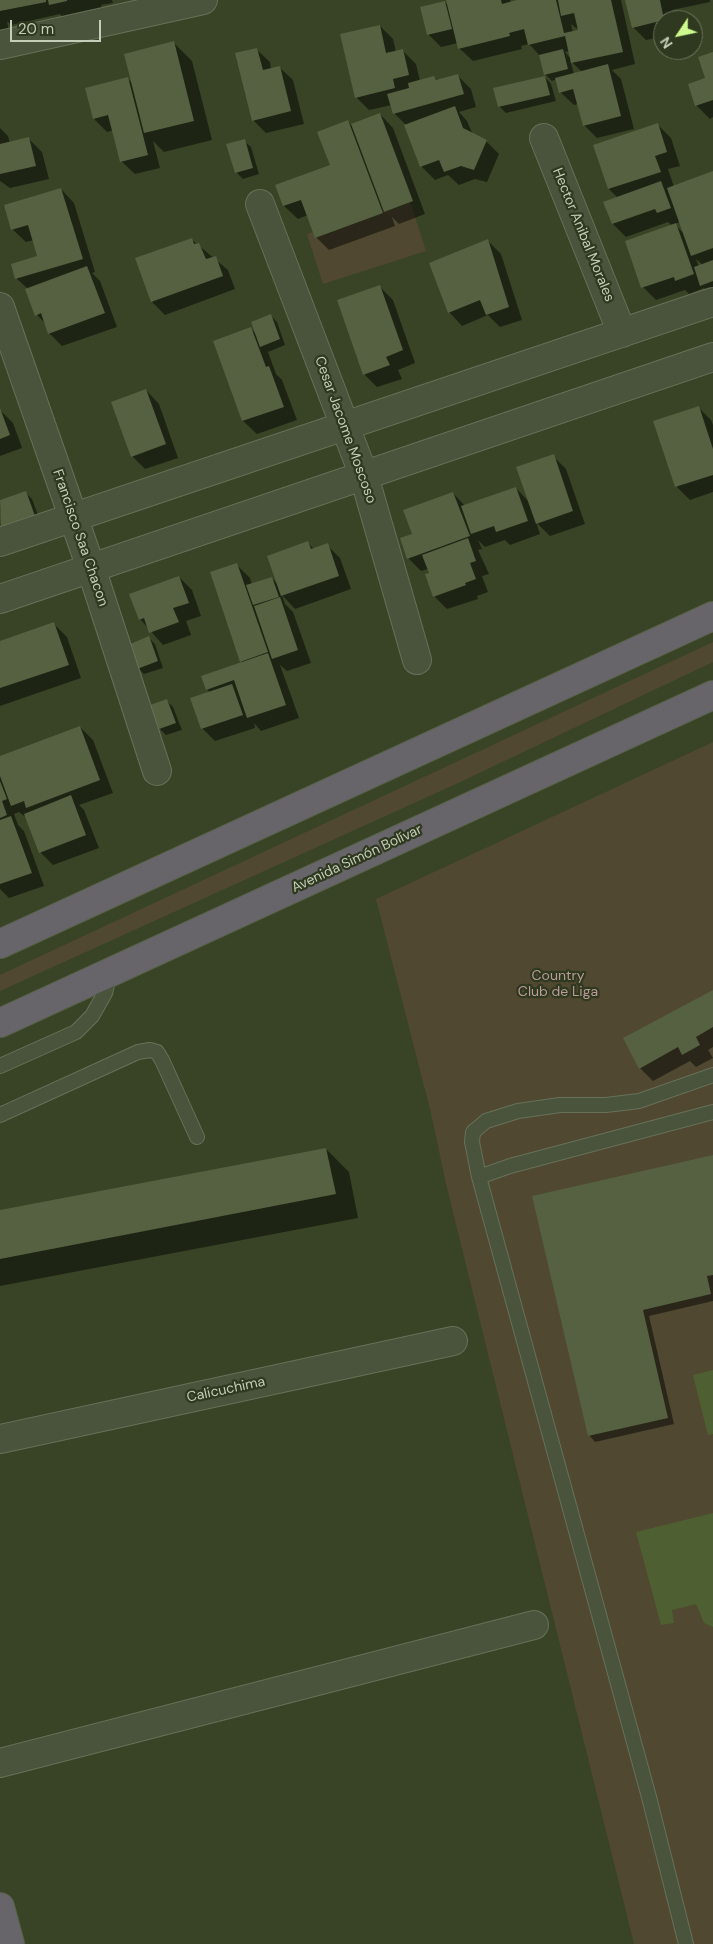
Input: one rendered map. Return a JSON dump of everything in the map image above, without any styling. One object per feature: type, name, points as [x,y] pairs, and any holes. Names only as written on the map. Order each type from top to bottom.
[{"type":"highway","points":[[0,944],[713,616]]},
{"type":"highway","name":"Avenida Simón Bolívar","points":[[0,1023],[713,695]]},
{"type":"highway","points":[[0,1907],[10,1944]]},
{"type":"street","points":[[0,45],[203,0]]},
{"type":"street","name":"Hector Anibal Morales","points":[[544,138],[622,333]]},
{"type":"street","name":"Cesar Jacome Moscoso","points":[[260,204],[364,476],[416,660]]},
{"type":"street","points":[[0,542],[713,302]]},
{"type":"street","name":"Francisco Saa Chacon","points":[[0,307],[91,568],[157,771]]},
{"type":"street","points":[[0,599],[713,357]]},
{"type":"street","name":"Calicuchima","points":[[0,1438],[453,1341]]},
{"type":"street","points":[[0,1763],[534,1625]]},
{"type":"lane","points":[[0,1066],[76,1032],[92,1016],[104,994],[110,973]]},
{"type":"lane","points":[[0,1115],[138,1052],[150,1050],[157,1052],[162,1060],[197,1137]]},
{"type":"lane","points":[[686,1944],[649,1797],[479,1177],[472,1142],[473,1132],[486,1120],[518,1111],[560,1106],[639,1102],[713,1075]]},
{"type":"lane","points":[[479,1177],[510,1166],[713,1112]]},
{"type":"green space","points":[[410,201],[426,251],[323,284],[307,234]]},
{"type":"green space","points":[[713,642],[713,662],[456,784],[0,991],[0,975]]},
{"type":"green space","name":"Country Club de Liga","points":[[713,742],[713,1944],[634,1944],[446,1184],[431,1113],[376,899]]},
{"type":"shaded area","points":[[713,1370],[713,1434],[708,1435],[693,1375]]},
{"type":"shaded area","points":[[713,1513],[713,1627],[704,1623],[696,1604],[672,1610],[674,1623],[661,1625],[636,1532]]},
{"type":"building","points":[[0,0],[46,0],[46,2],[0,11]]},
{"type":"building","points":[[48,0],[67,0],[67,1],[49,5]]},
{"type":"building","points":[[446,0],[501,0],[502,4],[517,0],[556,0],[564,33],[578,30],[574,13],[561,16],[558,0],[611,0],[623,52],[571,63],[565,36],[528,45],[524,29],[509,33],[510,36],[458,49]]},
{"type":"building","points":[[625,0],[660,0],[662,10],[653,10],[653,23],[632,28]]},
{"type":"building","points":[[445,1],[452,29],[427,35],[420,7]]},
{"type":"building","points":[[380,25],[386,53],[403,49],[409,75],[393,79],[395,88],[355,98],[340,34]]},
{"type":"building","points":[[174,41],[194,121],[144,133],[124,54]]},
{"type":"building","points":[[257,48],[263,70],[280,66],[291,111],[252,121],[235,53]]},
{"type":"building","points":[[563,49],[568,69],[544,75],[539,55]]},
{"type":"building","points":[[713,52],[713,100],[695,106],[688,84],[705,78],[699,60],[703,60],[703,55]]},
{"type":"building","points":[[608,64],[621,116],[583,126],[573,89],[559,93],[555,78]]},
{"type":"building","points":[[458,74],[464,94],[393,114],[387,94],[409,88],[408,83],[434,76],[436,80]]},
{"type":"building","points":[[545,76],[550,95],[498,107],[493,88]]},
{"type":"building","points":[[128,77],[148,155],[120,162],[108,115],[93,119],[85,88]]},
{"type":"building","points":[[455,106],[463,128],[487,140],[474,170],[461,166],[444,172],[439,160],[420,167],[404,125]]},
{"type":"building","points":[[380,113],[413,201],[384,212],[351,124]]},
{"type":"building","points":[[348,120],[383,213],[315,238],[301,200],[283,206],[275,185],[330,165],[317,132]]},
{"type":"building","points":[[658,123],[667,152],[655,156],[661,172],[608,189],[593,145]]},
{"type":"building","points":[[29,137],[36,166],[0,174],[0,144]]},
{"type":"building","points":[[245,139],[253,168],[235,173],[226,144]]},
{"type":"building","points":[[713,171],[713,248],[691,256],[667,188]]},
{"type":"building","points":[[661,181],[671,208],[657,213],[655,209],[612,224],[603,202]]},
{"type":"building","points":[[61,188],[83,259],[15,279],[11,264],[37,256],[28,225],[11,230],[4,205]]},
{"type":"building","points":[[676,223],[694,274],[675,281],[674,277],[641,288],[625,241]]},
{"type":"building","points":[[192,238],[194,244],[199,243],[206,259],[216,256],[223,276],[151,302],[135,258]]},
{"type":"building","points":[[488,239],[509,307],[486,315],[480,300],[448,313],[429,263]]},
{"type":"building","points":[[713,260],[713,281],[700,286],[694,267]]},
{"type":"building","points":[[87,266],[105,313],[48,334],[41,313],[35,316],[25,289]]},
{"type":"building","points":[[380,285],[403,350],[386,357],[390,365],[363,375],[337,300]]},
{"type":"building","points":[[271,314],[280,339],[260,347],[251,322]]},
{"type":"building","points":[[251,327],[266,367],[269,366],[284,407],[242,421],[213,341]]},
{"type":"building","points":[[146,389],[166,444],[131,457],[111,402]]},
{"type":"building","points":[[699,406],[713,449],[713,475],[675,487],[653,421]]},
{"type":"building","points":[[0,408],[10,435],[0,439]]},
{"type":"building","points":[[554,454],[573,511],[536,524],[516,467]]},
{"type":"building","points":[[516,487],[528,521],[496,532],[494,526],[471,534],[461,506]]},
{"type":"building","points":[[26,491],[35,516],[1,527],[0,500]]},
{"type":"building","points":[[453,492],[470,536],[407,559],[400,538],[412,534],[403,510]]},
{"type":"building","points":[[468,538],[476,561],[470,563],[476,579],[465,583],[466,585],[433,597],[425,574],[429,573],[422,555]]},
{"type":"building","points":[[308,541],[311,549],[328,543],[339,576],[281,596],[267,556]]},
{"type":"building","points":[[237,563],[268,652],[240,662],[210,572]]},
{"type":"building","points":[[179,576],[189,603],[173,608],[179,622],[149,633],[144,618],[139,620],[129,594]]},
{"type":"building","points":[[272,577],[279,597],[253,605],[246,585]]},
{"type":"building","points":[[280,597],[298,650],[272,659],[254,606]]},
{"type":"building","points":[[54,622],[69,665],[0,688],[0,641]]},
{"type":"building","points":[[149,636],[158,661],[137,669],[128,645]]},
{"type":"building","points":[[268,653],[286,705],[247,718],[234,680],[206,690],[201,676]]},
{"type":"building","points":[[232,684],[243,715],[201,729],[190,698]]},
{"type":"building","points":[[167,699],[176,723],[159,729],[150,705]]},
{"type":"building","points":[[80,726],[100,780],[26,808],[24,801],[11,806],[0,776],[0,756]]},
{"type":"building","points":[[0,781],[7,799],[2,801],[7,815],[0,818]]},
{"type":"building","points":[[71,795],[86,835],[39,853],[24,814]]},
{"type":"building","points":[[11,816],[32,873],[0,884],[0,820]]},
{"type":"building","points":[[713,990],[713,1027],[696,1037],[700,1045],[682,1055],[678,1047],[639,1069],[623,1038]]},
{"type":"building","points":[[326,1148],[336,1194],[0,1259],[0,1210]]},
{"type":"building","points":[[713,1155],[713,1275],[707,1276],[711,1294],[643,1310],[668,1418],[588,1436],[532,1196]]}]
